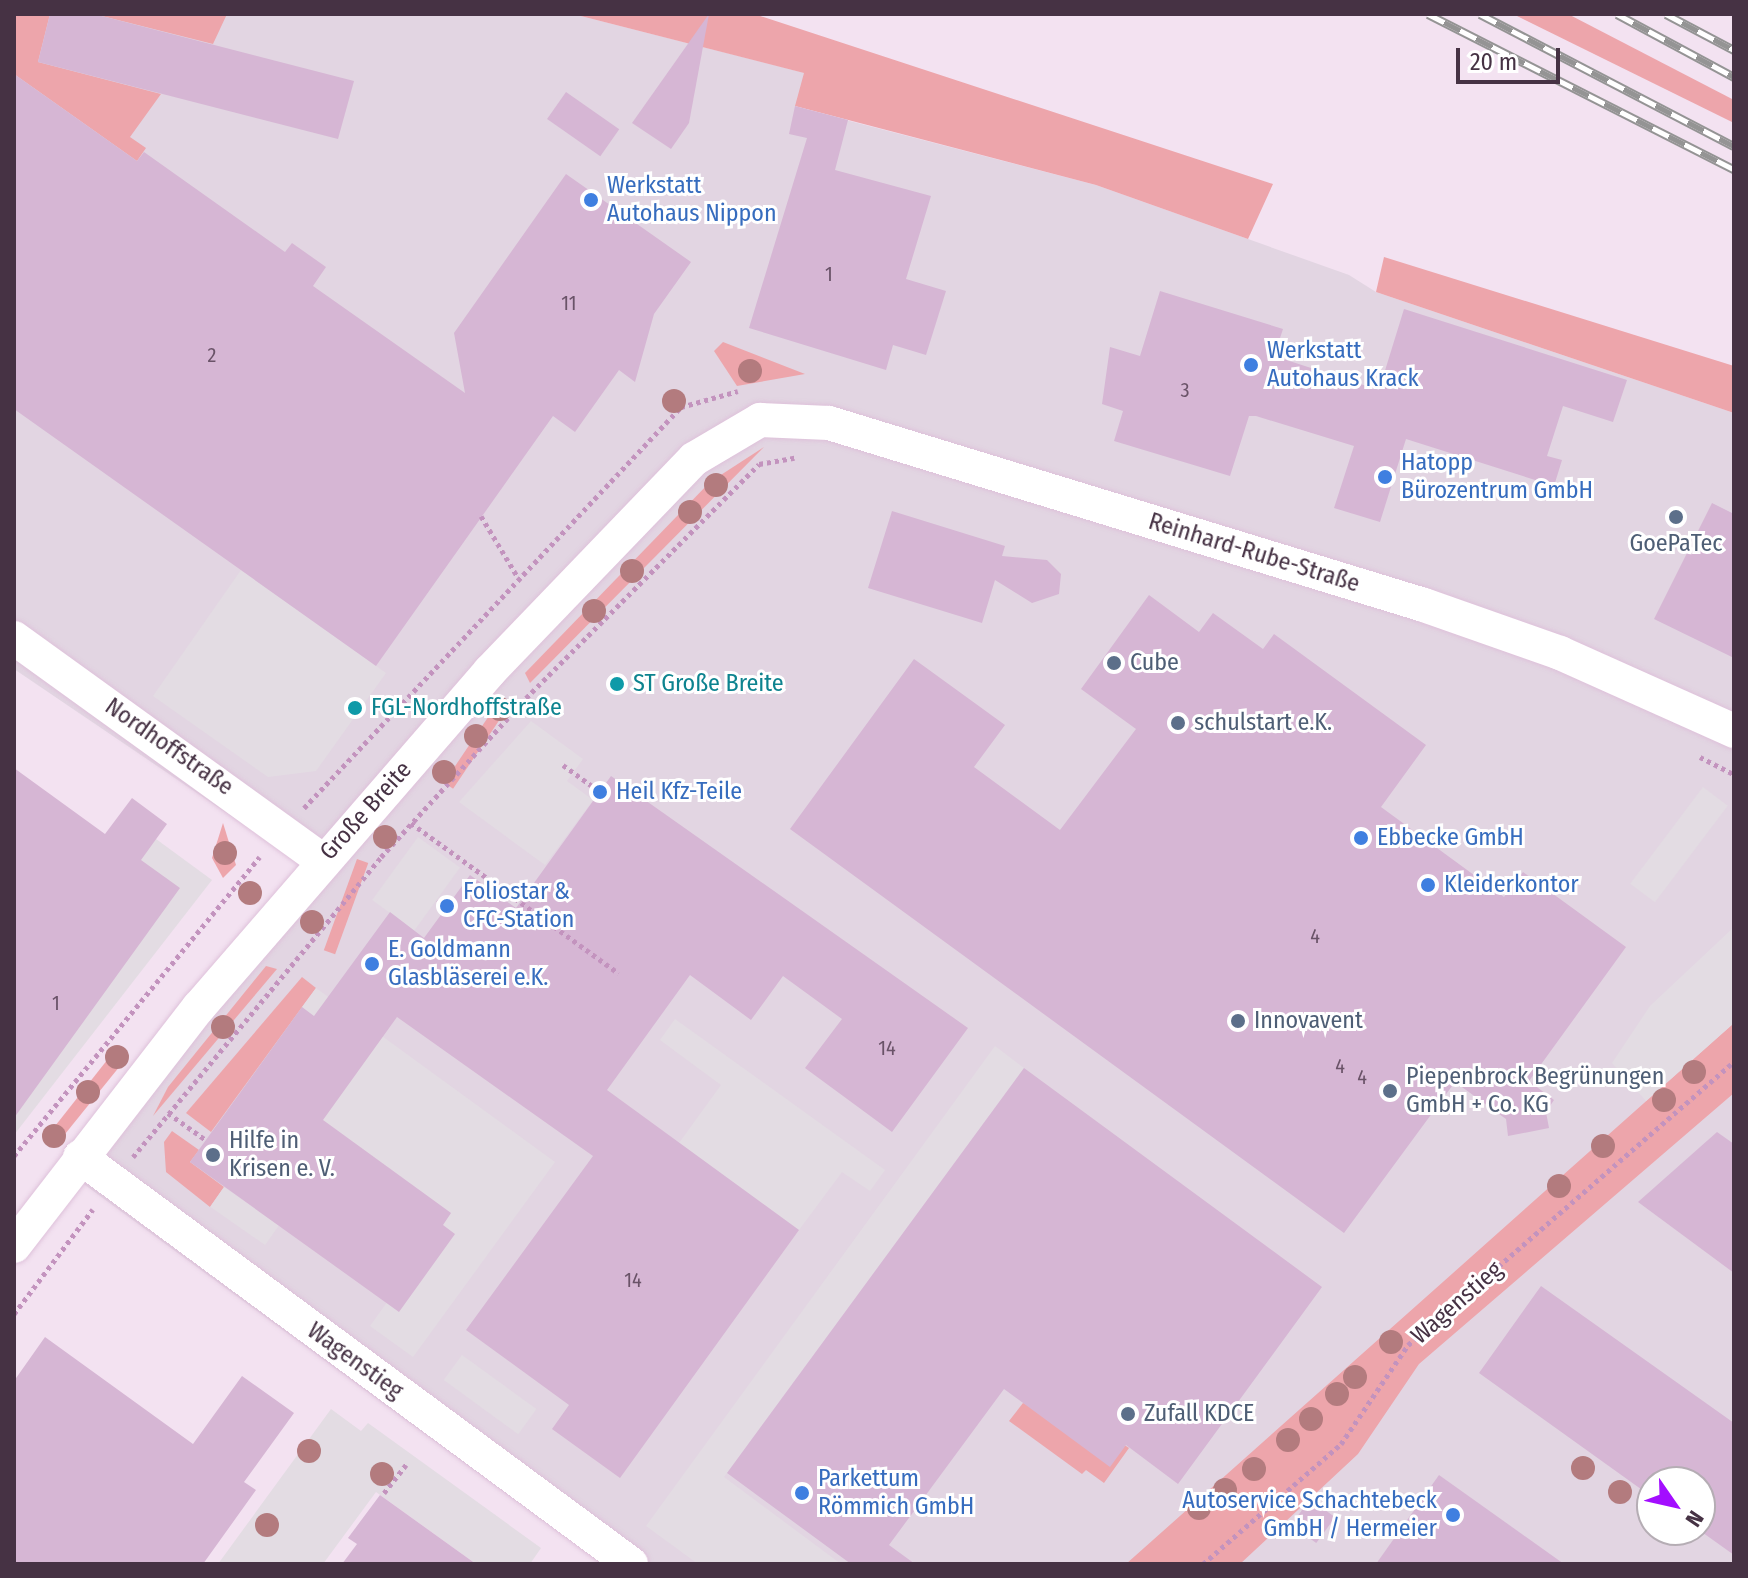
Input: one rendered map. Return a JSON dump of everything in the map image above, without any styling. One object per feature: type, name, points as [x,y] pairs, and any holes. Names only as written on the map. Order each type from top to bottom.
[{"type":"street","name":"Reinhard-Rube-Straße","points":[[760,420],[829,423],[1424,605],[1560,653],[1734,731]]},
{"type":"street","name":"Große Breite","points":[[14,1246],[80,1157],[322,860],[694,459],[760,420]]},
{"type":"street","name":"Nordhoffstraße","points":[[14,638],[285,829],[322,860]]},
{"type":"street","name":"Wagenstieg","points":[[80,1157],[631,1564]]},
{"type":"path","points":[[14,1156],[105,1036],[285,829],[517,576],[681,407],[705,402]]},
{"type":"path","points":[[14,1314],[168,1113],[411,823],[759,464],[805,457]]},
{"type":"path","points":[[481,516],[517,576]]},
{"type":"path","points":[[1695,754],[1734,774]]},
{"type":"path","points":[[563,765],[599,791]]},
{"type":"path","points":[[411,823],[618,973]]},
{"type":"path","points":[[438,899],[447,906]]},
{"type":"path","name":"Wagenstieg","points":[[1203,1564],[1341,1444],[1408,1345],[1734,1062]]},
{"type":"path","points":[[168,1113],[206,1140]]},
{"type":"path","points":[[384,1493],[406,1465]]},
{"type":"shaded area","points":[[14,14],[573,14],[805,73],[796,107],[1096,185],[1349,275],[1376,292],[1734,413],[1734,1564],[602,1564],[77,1179],[321,877],[14,669]]},
{"type":"shaded area","points":[[14,14],[50,14],[38,62],[161,94],[130,137],[146,148],[137,161],[14,74]]},
{"type":"shaded area","points":[[94,14],[227,14],[213,44]]},
{"type":"shaded area","points":[[573,14],[754,14],[1273,184],[1248,239],[1096,185],[795,106],[804,73]]},
{"type":"shaded area","points":[[1513,14],[1568,14],[1734,100],[1734,123]]},
{"type":"shaded area","points":[[1384,257],[1734,366],[1734,413],[1376,292]]},
{"type":"shaded area","points":[[723,342],[805,374],[737,386],[714,351]]},
{"type":"shaded area","points":[[764,447],[530,683],[525,673],[710,482]]},
{"type":"shaded area","points":[[241,570],[386,673],[316,771],[268,777],[153,696]]},
{"type":"shaded area","points":[[501,698],[510,704],[453,789],[444,783]]},
{"type":"shaded area","points":[[531,721],[583,759],[567,781],[593,800],[545,865],[459,802]]},
{"type":"shaded area","points":[[1703,787],[1728,806],[1655,902],[1630,884]]},
{"type":"shaded area","points":[[223,823],[236,865],[223,878],[212,858]]},
{"type":"shaded area","points":[[418,837],[460,868],[414,931],[372,900]]},
{"type":"shaded area","points":[[156,839],[212,880],[14,1135],[14,983]]},
{"type":"shaded area","points":[[357,859],[368,863],[335,954],[324,950]]},
{"type":"shaded area","points":[[1734,927],[1734,1023],[1646,1101],[1612,1063],[1650,1006]]},
{"type":"shaded area","points":[[266,966],[277,969],[153,1116],[168,1087]]},
{"type":"shaded area","points":[[302,977],[316,988],[211,1132],[186,1113]]},
{"type":"shaded area","points":[[316,988],[555,1162],[413,1357],[370,1326],[451,1213],[323,1120],[302,1007]]},
{"type":"shaded area","points":[[675,1019],[885,1170],[870,1191],[842,1172],[799,1230],[679,1143],[721,1085],[660,1040]]},
{"type":"shaded area","points":[[1734,1023],[1734,1093],[1419,1364],[1358,1454],[1240,1564],[1126,1564]]},
{"type":"shaded area","points":[[119,1045],[124,1061],[57,1144],[48,1135]]},
{"type":"shaded area","points":[[995,1046],[1024,1068],[724,1477],[841,1564],[698,1564],[646,1526]]},
{"type":"shaded area","points":[[172,1131],[199,1150],[190,1162],[224,1187],[210,1207],[166,1172],[164,1142]]},
{"type":"shaded area","points":[[224,1187],[279,1225],[265,1245],[210,1207]]},
{"type":"shaded area","points":[[462,1355],[536,1409],[518,1434],[444,1380]]},
{"type":"shaded area","points":[[1023,1403],[1129,1448],[1104,1483],[1086,1470],[1082,1474],[1009,1421]]},
{"type":"shaded area","points":[[331,1409],[361,1431],[368,1423],[541,1548],[530,1564],[476,1564],[376,1492],[323,1564],[218,1564]]},
{"type":"building","points":[[50,14],[94,14],[354,81],[338,139],[38,62]]},
{"type":"building","points":[[709,14],[689,123],[671,149],[632,123]]},
{"type":"building","points":[[14,74],[137,161],[144,152],[285,252],[292,243],[326,267],[313,286],[465,393],[454,333],[566,174],[691,262],[654,314],[635,382],[619,370],[575,432],[553,416],[376,666],[14,409]]},
{"type":"building","points":[[566,92],[619,129],[600,156],[547,119]]},
{"type":"building","points":[[795,106],[848,120],[835,170],[931,196],[906,279],[946,291],[926,355],[893,345],[886,370],[749,328],[807,138],[789,134]]},
{"type":"building","points":[[1160,291],[1283,329],[1274,356],[1379,390],[1404,309],[1627,380],[1613,422],[1563,406],[1547,456],[1562,460],[1554,486],[1406,439],[1380,522],[1334,508],[1354,446],[1256,416],[1249,416],[1230,476],[1114,441],[1123,411],[1102,404],[1110,347],[1140,356]]},
{"type":"building","points":[[1712,503],[1734,514],[1734,658],[1654,619]]},
{"type":"building","points":[[892,511],[1005,546],[1002,556],[1047,560],[1061,574],[1059,594],[1032,603],[995,580],[982,623],[868,588]]},
{"type":"building","points":[[1149,595],[1199,632],[1213,613],[1263,649],[1274,634],[1426,745],[1381,807],[1504,897],[1523,872],[1626,947],[1529,1081],[1554,1100],[1546,1112],[1549,1128],[1508,1136],[1506,1119],[1455,1082],[1344,1233],[790,829],[914,659],[1005,725],[974,767],[1060,830],[1136,729],[1081,689]]},
{"type":"building","points":[[14,768],[105,834],[132,798],[167,824],[141,860],[180,888],[14,1118]]},
{"type":"building","points":[[611,776],[968,1028],[892,1132],[805,1068],[842,1019],[783,976],[751,1020],[690,975],[607,1090],[799,1230],[620,1478],[552,1429],[569,1405],[466,1330],[593,1156],[397,1017],[323,1120],[451,1213],[443,1225],[455,1234],[399,1312],[190,1162],[302,1007],[314,1016],[390,912],[424,938],[470,875],[516,908]]},
{"type":"building","points":[[1024,1068],[1322,1287],[1178,1484],[1126,1445],[1110,1467],[1004,1389],[889,1545],[915,1564],[851,1564],[727,1473]]},
{"type":"building","points":[[1717,1132],[1734,1144],[1734,1273],[1638,1202]]},
{"type":"building","points":[[1541,1286],[1734,1423],[1734,1555],[1716,1542],[1716,1466],[1636,1466],[1636,1486],[1479,1373]]},
{"type":"building","points":[[45,1337],[193,1444],[242,1376],[294,1413],[244,1482],[256,1490],[203,1564],[14,1564],[14,1381]]},
{"type":"building","name":"Autoservice Schachtebeck GmbH / Hermeier","points":[[1439,1475],[1564,1564],[1376,1564]]},
{"type":"building","points":[[380,1495],[476,1564],[342,1564],[357,1544],[348,1538]]},
{"type":"building","points":[[1310,1499],[1335,1517],[1316,1543],[1291,1525]]},
{"type":"railway","points":[[1428,14],[1734,169]]},
{"type":"railway","points":[[1480,14],[1734,146]]},
{"type":"railway","points":[[1617,14],[1734,77]]},
{"type":"railway","points":[[1666,14],[1734,50]]},
{"type":"place","name":"Werkstatt Autohaus Nippon","points":[[591,200]]},
{"type":"place","name":"Werkstatt Autohaus Krack","points":[[1251,365]]},
{"type":"place","name":"Hatopp Bürozentrum GmbH","points":[[1385,477]]},
{"type":"place","name":"GoePaTec","points":[[1676,517]]},
{"type":"place","name":"Cube","points":[[1114,663]]},
{"type":"place","name":"ST Große Breite","points":[[617,684]]},
{"type":"place","name":"FGL-Nordhoffstraße","points":[[355,708]]},
{"type":"place","name":"schulstart e.K.","points":[[1178,723]]},
{"type":"place","name":"Heil Kfz-Teile","points":[[600,792]]},
{"type":"place","name":"Ebbecke GmbH","points":[[1361,838]]},
{"type":"place","name":"Kleiderkontor","points":[[1428,885]]},
{"type":"place","name":"Foliostar & CFC-Station","points":[[447,906]]},
{"type":"place","name":"E. Goldmann Glasbläserei e.K.","points":[[372,964]]},
{"type":"place","name":"Innovavent","points":[[1238,1021]]},
{"type":"place","name":"Piepenbrock Begrünungen GmbH + Co. KG","points":[[1390,1091]]},
{"type":"place","name":"Hilfe in Krisen e. V.","points":[[213,1155]]},
{"type":"place","name":"Zufall KDCE","points":[[1128,1414]]},
{"type":"place","name":"Parkettum Römmich GmbH","points":[[802,1493]]},
{"type":"place","name":"Autoservice Schachtebeck GmbH / Hermeier","points":[[1453,1515]]}]
